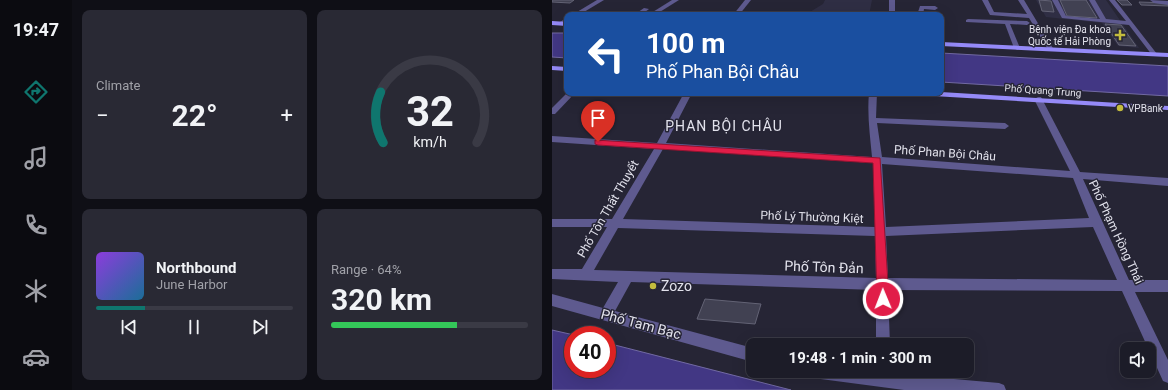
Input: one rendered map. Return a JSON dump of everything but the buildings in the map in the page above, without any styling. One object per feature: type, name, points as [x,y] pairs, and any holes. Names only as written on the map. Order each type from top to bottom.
[{"type":"main road","points":[[552,23],[564,23]]},
{"type":"main road","points":[[944,44],[1154,54],[1168,56]]},
{"type":"main road","points":[[552,68],[564,69]]},
{"type":"main road","name":"Phố Quang Trung","points":[[944,95],[1168,108]]},
{"type":"street","points":[[580,12],[601,0]]},
{"type":"street","points":[[656,12],[676,0]]},
{"type":"street","points":[[738,12],[748,0]]},
{"type":"street","points":[[892,0],[892,12]]},
{"type":"street","points":[[985,0],[992,14],[1030,16]]},
{"type":"street","points":[[1021,0],[1051,50]]},
{"type":"street","points":[[1055,0],[1064,17],[1131,23]]},
{"type":"street","points":[[1092,0],[1104,20]]},
{"type":"street","points":[[1112,0],[1154,54]]},
{"type":"street","points":[[1153,0],[1168,3]]},
{"type":"street","points":[[921,12],[922,7],[935,8]]},
{"type":"street","points":[[642,12],[646,9]]},
{"type":"street","points":[[968,21],[1027,24]]},
{"type":"street","points":[[1007,23],[1017,48]]},
{"type":"street","points":[[552,112],[568,96]]},
{"type":"street","name":"Phố Tôn Thất Thuyết","points":[[585,275],[660,146],[686,96]]},
{"type":"street","points":[[874,96],[873,120],[877,160],[883,284],[883,338]]},
{"type":"street","name":"Phố Phạm Hồng Thái","points":[[1038,100],[1076,174],[1096,222],[1168,376]]},
{"type":"street","points":[[873,120],[1004,126]]},
{"type":"street","name":"Phố Phan Bội Châu","points":[[552,139],[877,160],[1168,182]]},
{"type":"street","name":"Phố Lý Thường Kiệt","points":[[552,223],[614,223],[881,232],[1096,222]]},
{"type":"street","name":"Phố Tôn Đản","points":[[552,274],[883,284],[1168,286]]},
{"type":"street","points":[[606,314],[628,276]]},
{"type":"street","name":"Phố Tam Bạc","points":[[552,300],[746,352]]},
{"type":"street","points":[[900,378],[999,390]]},
{"type":"shaded area","points":[[825,0],[872,0],[870,12],[810,12],[823,4]]},
{"type":"shaded area","name":"Bệnh viện Đa khoa Quốc tế Hải Phòng","points":[[1036,0],[1106,0],[1139,48],[1118,46],[1102,23],[1046,17]]},
{"type":"shaded area","points":[[552,33],[564,33],[564,58],[552,57]]},
{"type":"shaded area","points":[[944,53],[1168,66],[1168,96],[944,82]]},
{"type":"shaded area","points":[[552,330],[564,333],[564,378],[616,378],[616,345],[791,390],[552,390]]},
{"type":"place","name":"Bệnh viện Đa khoa Quốc tế Hải Phòng","points":[[1120,35]]},
{"type":"place","name":"VPBank","points":[[1120,108]]},
{"type":"place","name":"Zozo","points":[[653,286]]},
{"type":"district","name":"PHAN BỘI CHÂU","points":[[724,126]]},
{"type":"route","points":[[598,142],[877,160],[883,299]]}]
